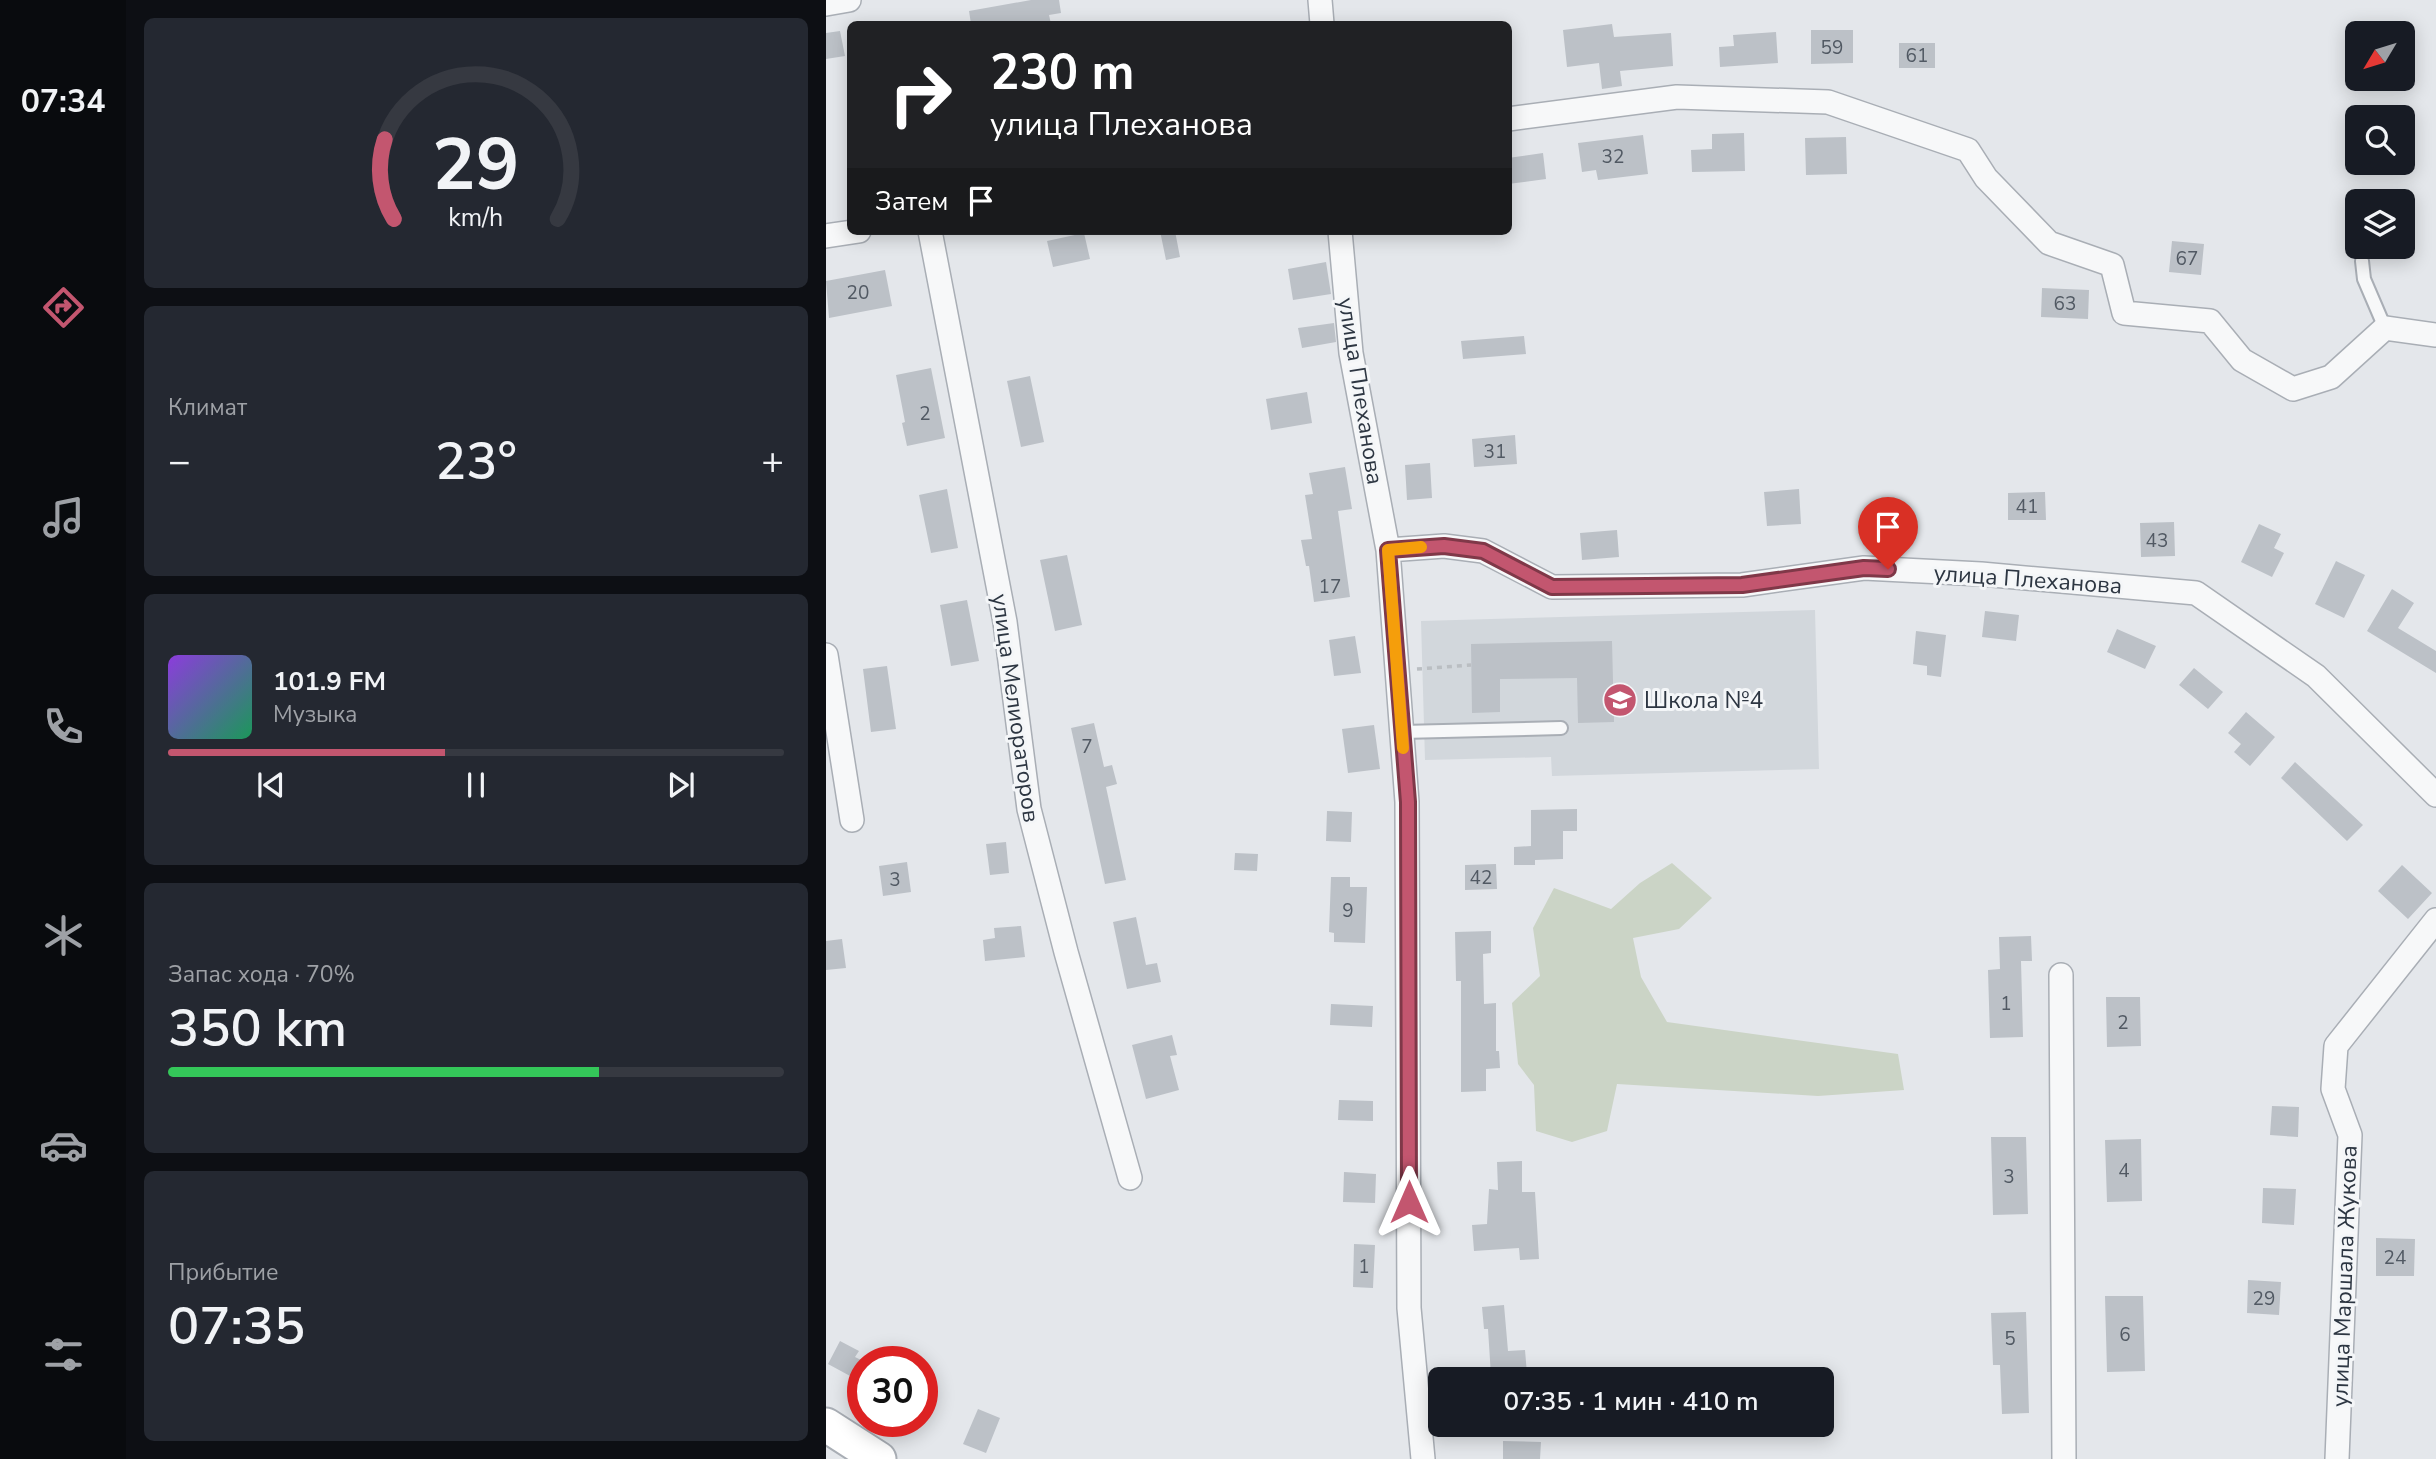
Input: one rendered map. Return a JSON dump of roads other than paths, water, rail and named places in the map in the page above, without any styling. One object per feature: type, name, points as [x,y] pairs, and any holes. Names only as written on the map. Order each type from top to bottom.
[{"type":"main road","points":[[826,1425],[879,1459]]},
{"type":"street","points":[[826,4],[849,0]]},
{"type":"street","points":[[1320,0],[1322,21]]},
{"type":"street","points":[[1512,118],[1677,97],[1828,102],[1968,150],[1986,178],[2049,243],[2112,265],[2124,313],[2210,321],[2242,360],[2293,389],[2331,377],[2385,328],[2436,335]]},
{"type":"street","points":[[826,236],[847,233]]},
{"type":"street","name":"улица Мелиораторов","points":[[931,235],[1006,622],[1029,809],[1130,1178]]},
{"type":"street","name":"улица Плеханова","points":[[1340,235],[1351,353],[1388,550],[1408,802],[1409,1308],[1423,1459]]},
{"type":"street","name":"улица Плеханова","points":[[1388,550],[1444,546],[1483,551],[1552,587],[1742,585],[1864,568],[1981,574],[2196,593],[2316,676],[2436,795]]},
{"type":"street","points":[[826,655],[852,820]]},
{"type":"street","name":"улица Маршала Жукова","points":[[2337,1459],[2350,1135],[2333,1089],[2336,1046],[2436,920]]},
{"type":"street","points":[[2061,975],[2064,1459]]},
{"type":"lane","points":[[2362,261],[2364,278],[2385,328]]},
{"type":"lane","points":[[1402,732],[1561,728]]},
{"type":"place","name":"Школа №4","points":[[1620,700]]}]
